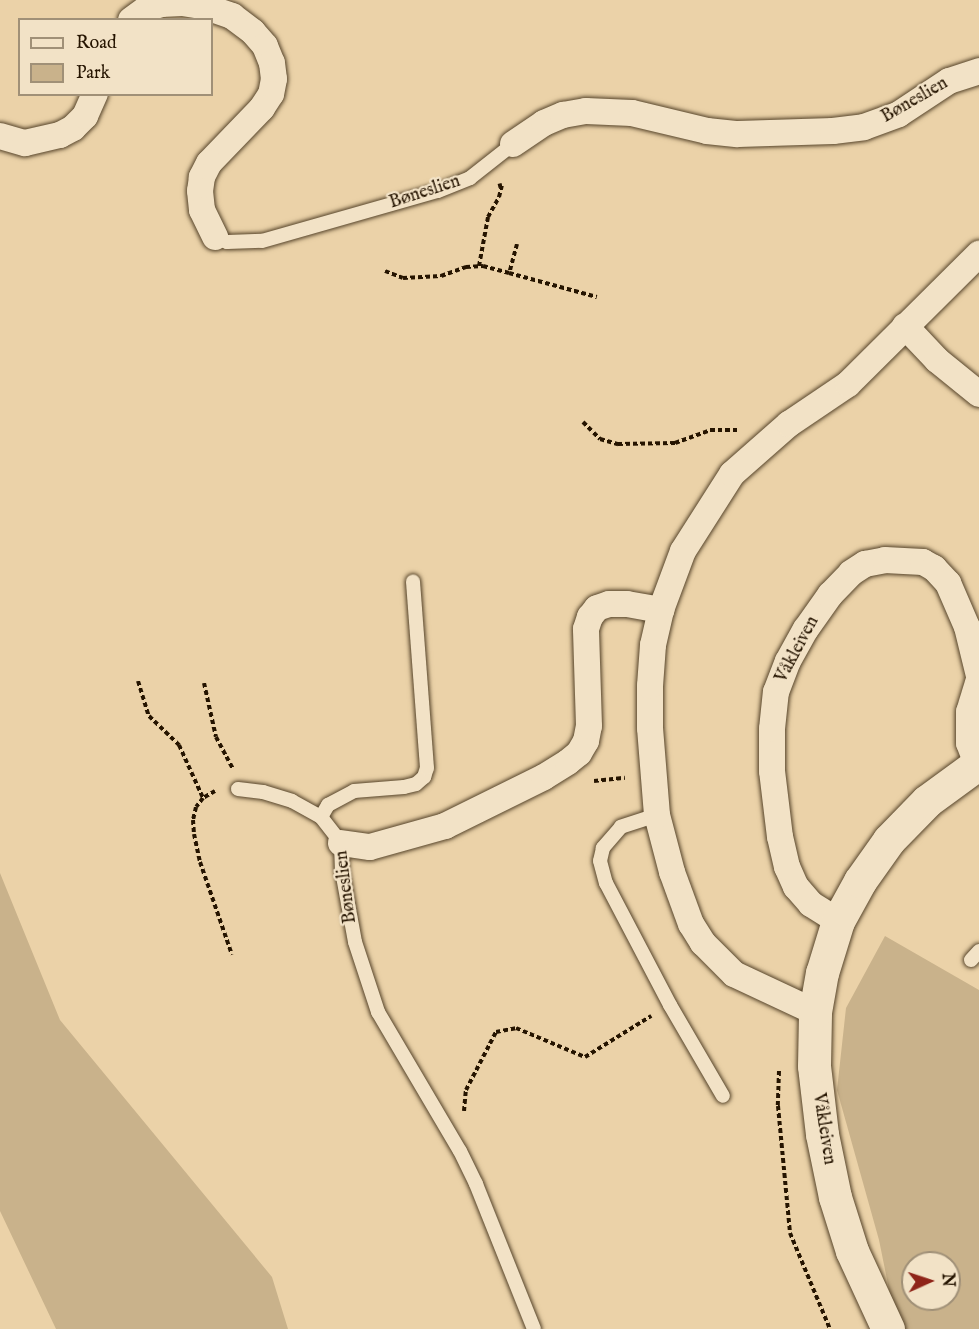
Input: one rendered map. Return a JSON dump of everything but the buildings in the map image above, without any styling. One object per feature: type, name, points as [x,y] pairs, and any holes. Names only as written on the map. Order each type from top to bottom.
[{"type":"street","name":"Bøneslien","points":[[134,18],[146,9],[161,4],[182,3],[206,7],[232,16],[253,32],[266,46],[272,63],[274,79],[271,94],[262,108],[209,164],[201,177],[202,210],[215,237]]},
{"type":"street","name":"Bøneslien","points":[[513,144],[544,123],[563,115],[586,111],[632,113],[688,127],[738,134],[822,132],[864,127],[899,114],[950,81],[979,71]]},
{"type":"street","points":[[0,136],[25,143],[60,135],[73,128],[85,116],[94,96]]},
{"type":"street","points":[[815,1012],[734,974],[703,944],[692,924],[672,872],[657,815],[653,776],[650,686],[653,645],[661,610],[683,551],[732,474],[789,424],[848,384],[979,254]]},
{"type":"street","points":[[905,326],[937,360],[979,394]]},
{"type":"street","name":"Våkleiven","points":[[838,921],[811,904],[796,887],[787,867],[772,771],[772,729],[777,692],[788,661],[806,629],[851,573],[865,564],[885,560],[923,562],[934,567],[948,583],[967,627],[979,678],[969,711],[969,743],[978,764],[927,801],[889,840],[860,881],[838,921],[822,973],[815,1012],[814,1066],[822,1134],[835,1197],[852,1251],[888,1329]]},
{"type":"street","name":"Bøneslien","points":[[341,843],[370,847],[445,826],[544,777],[579,753],[586,741],[590,703],[586,629],[590,617],[597,608],[609,604],[627,604],[661,610]]},
{"type":"lane","name":"Bøneslien","points":[[215,237],[227,242],[262,241],[453,186],[470,178],[513,144]]},
{"type":"lane","points":[[321,817],[328,805],[354,791],[404,788],[416,784],[424,777],[427,768],[413,582]]},
{"type":"lane","points":[[238,789],[263,792],[292,801],[321,817],[341,843]]},
{"type":"lane","points":[[657,815],[621,827],[603,848],[600,861],[606,883],[670,1005],[723,1096]]},
{"type":"lane","name":"Bøneslien","points":[[341,843],[346,901],[367,983],[378,1012],[394,1044],[442,1121],[477,1184],[534,1329]]},
{"type":"path","points":[[453,186],[460,193],[502,185],[499,197],[488,217],[479,266]]},
{"type":"path","points":[[509,273],[517,244]]},
{"type":"path","points":[[385,271],[403,278],[426,278],[479,266],[597,297]]},
{"type":"path","points":[[583,422],[600,439],[618,444],[675,444],[710,430],[737,430]]},
{"type":"path","points":[[138,681],[149,716],[179,746],[203,798]]},
{"type":"path","points":[[204,683],[216,737],[234,770],[238,789],[215,792],[203,798],[196,807],[193,820],[194,834],[200,862],[232,955]]},
{"type":"path","points":[[544,777],[555,788],[606,778],[653,776]]},
{"type":"path","points":[[442,1121],[465,1111],[466,1090],[496,1032],[516,1028],[585,1057],[670,1005]]},
{"type":"green space","points":[[0,873],[60,1020],[272,1277],[288,1329],[56,1329],[0,1211]]},
{"type":"green space","points":[[885,936],[979,990],[979,1329],[897,1329],[879,1240],[837,1090],[846,1008]]}]
